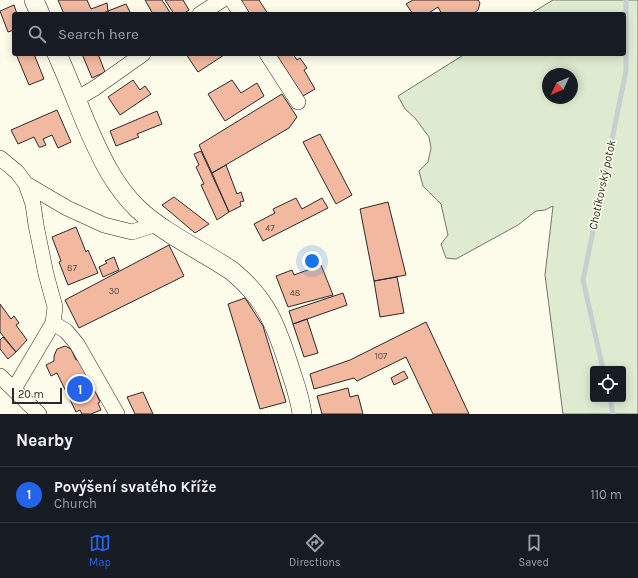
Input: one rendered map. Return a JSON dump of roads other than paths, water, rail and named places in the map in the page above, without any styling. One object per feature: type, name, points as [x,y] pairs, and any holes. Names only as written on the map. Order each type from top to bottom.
[{"type":"street","points":[[34,0],[39,12]]},
{"type":"street","points":[[203,12],[222,0]]},
{"type":"street","points":[[232,0],[240,12]]},
{"type":"street","points":[[58,56],[108,171],[122,191],[138,209],[157,224],[232,270],[259,297],[270,314],[279,333],[300,401],[302,414]]},
{"type":"street","points":[[76,99],[95,88],[140,56]]},
{"type":"street","points":[[268,56],[298,102]]},
{"type":"street","points":[[0,158],[17,172],[26,184],[33,204],[40,246],[55,307],[53,322],[14,389]]},
{"type":"street","points":[[26,184],[67,208],[104,225],[132,232],[157,224]]},
{"type":"street","points":[[53,322],[66,331],[77,344],[117,414]]},
{"type":"street","points":[[0,376],[39,414]]},
{"type":"waterway","name":"Chotíkovský potok","points":[[602,366],[583,280],[626,71],[626,0]]},
{"type":"waterway","name":"Chotíkovský potok","points":[[611,402],[613,414]]},
{"type":"place","name":"Povýšení svatého Kříže","points":[[80,389]]}]
